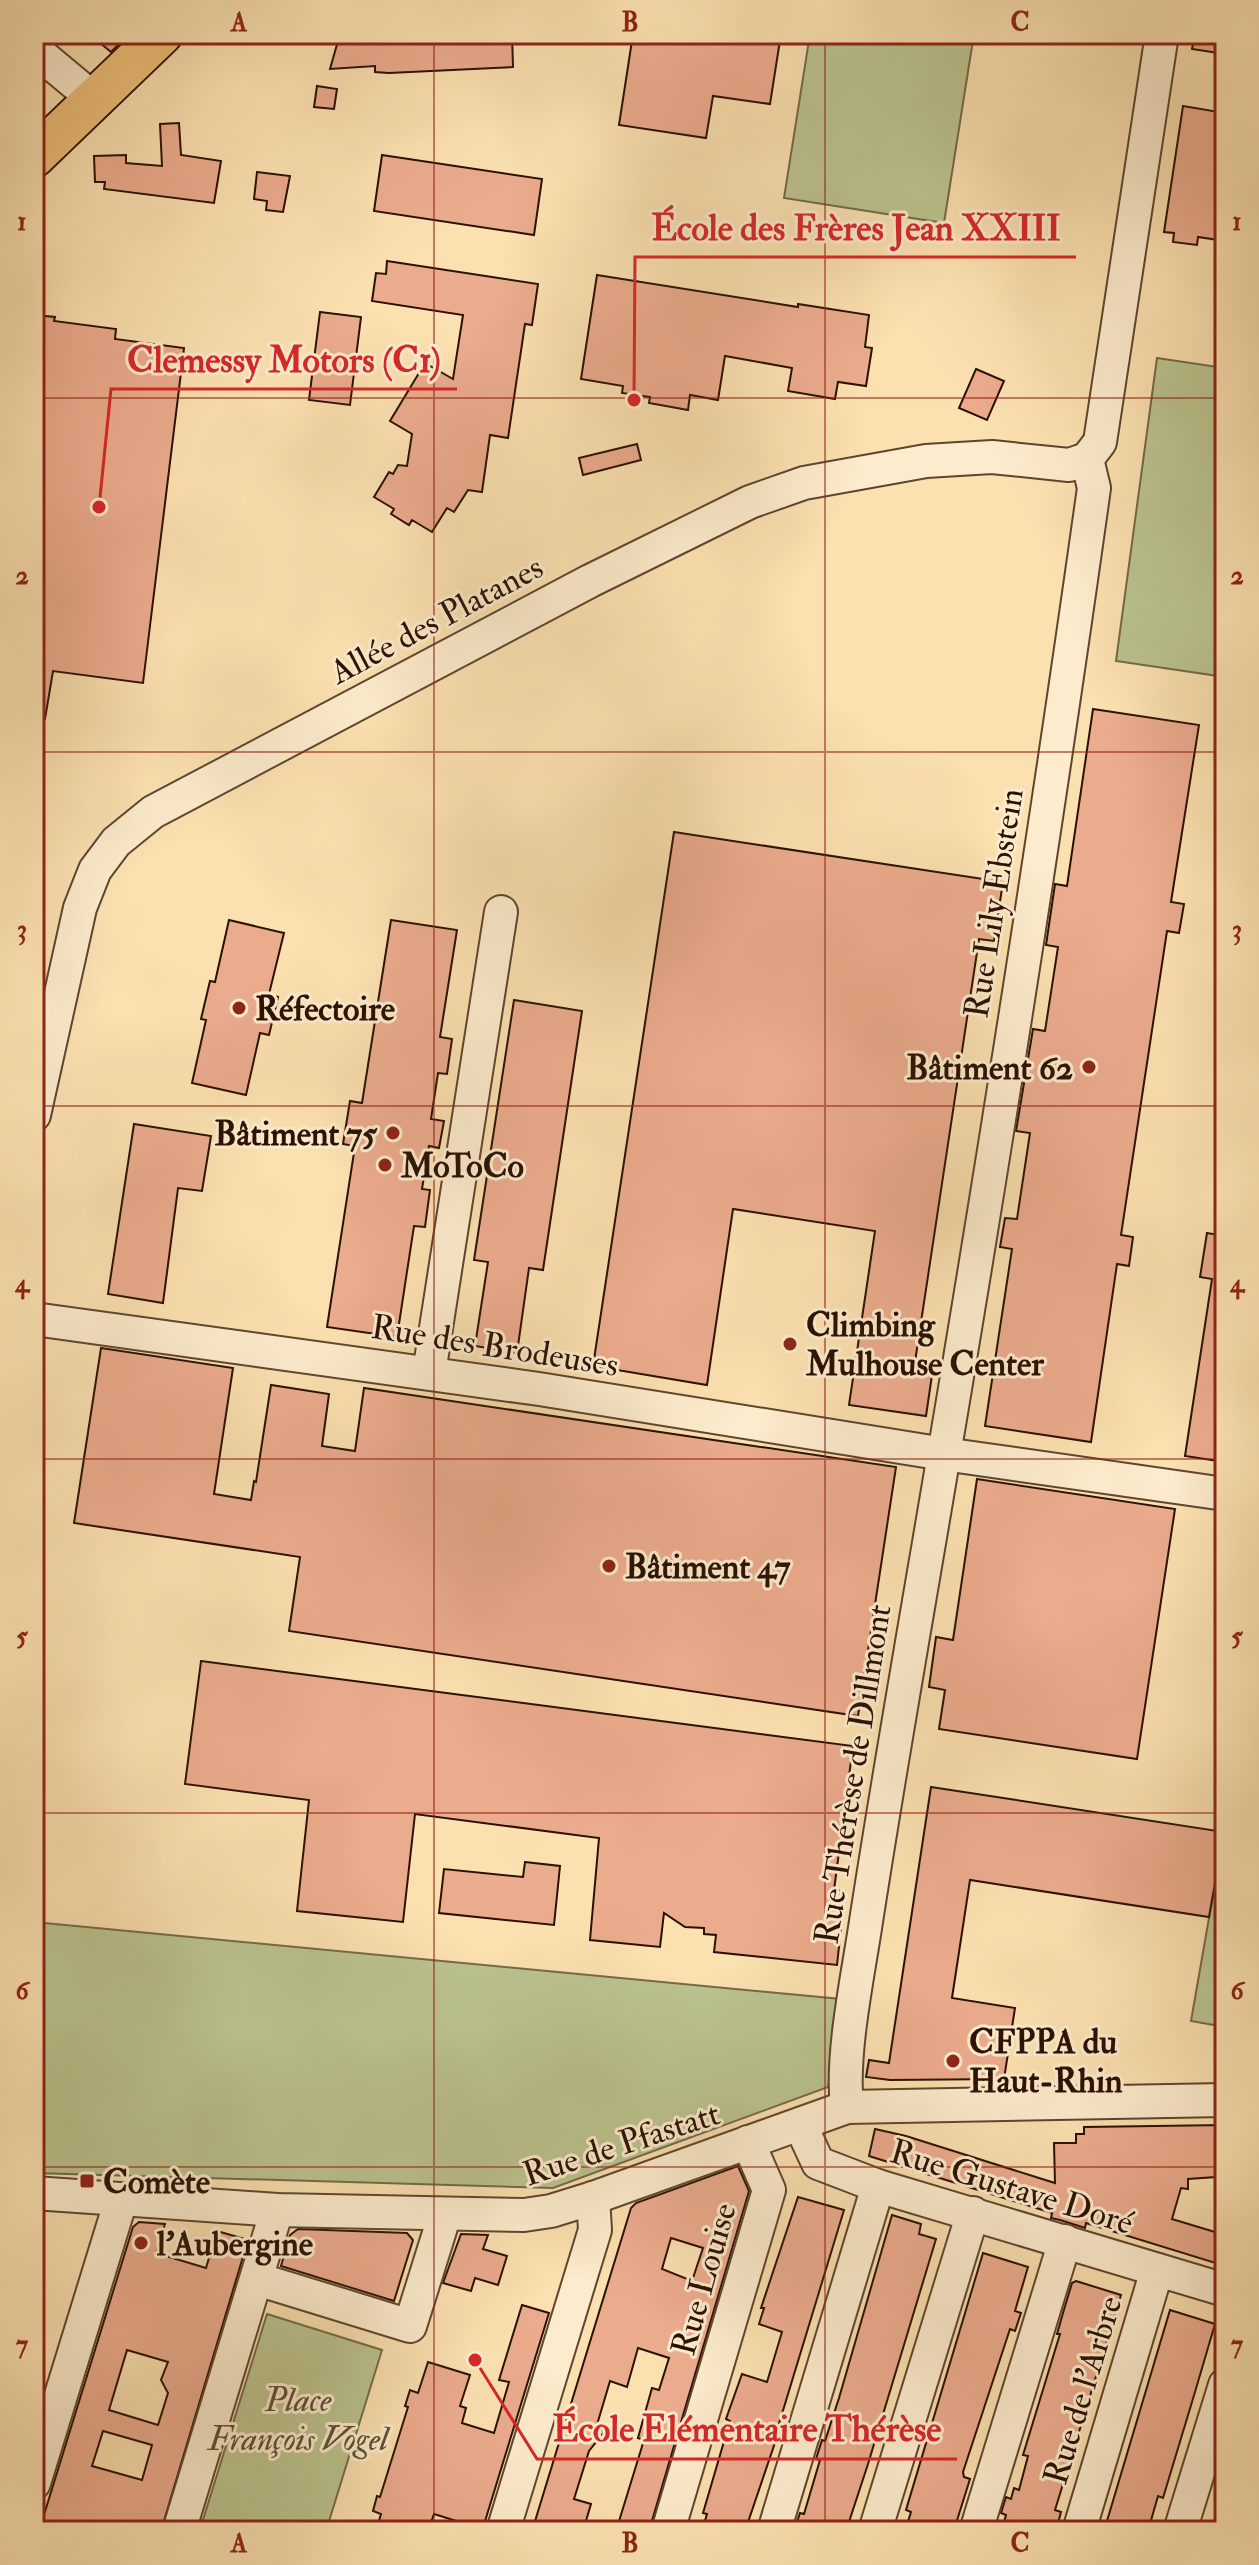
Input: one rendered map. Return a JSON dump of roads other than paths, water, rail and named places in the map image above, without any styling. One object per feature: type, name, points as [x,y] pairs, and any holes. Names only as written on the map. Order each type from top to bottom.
[{"type":"main road","points":[[34,157],[162,34]]},
{"type":"street","points":[[1087,459],[1100,442],[1162,34]]},
{"type":"street","points":[[34,42],[41,55],[95,100]]},
{"type":"street","name":"Allée des Platanes","points":[[34,1115],[80,908],[95,870],[116,842],[153,812],[579,586],[750,502],[804,483],[926,461],[992,457],[1069,465],[1087,459]]},
{"type":"street","name":"Rue Lily Ebstein","points":[[944,1454],[1066,688],[1094,488],[1087,459]]},
{"type":"street","points":[[429,1373],[501,912]]},
{"type":"street","name":"Rue des Brodeuses","points":[[34,1319],[429,1373],[944,1454],[1225,1494]]},
{"type":"street","name":"Rue Thérèse de Dillmont","points":[[847,2107],[845,2088],[861,1954],[944,1454]]},
{"type":"street","name":"Rue de Pfastatt","points":[[34,2193],[277,2210],[524,2215],[551,2211],[593,2198],[847,2107],[1225,2100]]},
{"type":"street","name":"Rue Gustave Doré","points":[[800,2124],[818,2163],[878,2186],[1225,2290]]},
{"type":"street","name":"Rue Louise","points":[[668,2531],[769,2190],[748,2142]]},
{"type":"street","points":[[774,2531],[878,2186]]},
{"type":"street","points":[[503,2531],[595,2230],[593,2198]]},
{"type":"street","points":[[34,2483],[121,2200]]},
{"type":"street","points":[[179,2531],[277,2210]]},
{"type":"street","points":[[875,2531],[973,2213]]},
{"type":"street","points":[[257,2279],[410,2326],[441,2227],[441,2215]]},
{"type":"street","points":[[976,2531],[1065,2241]]},
{"type":"street","name":"Rue de l'Arbre","points":[[1079,2531],[1157,2270]]},
{"type":"street","points":[[1180,2531],[1225,2385]]},
{"type":"place","name":"École des Frères Jean XXIII","points":[[634,400]]},
{"type":"place","name":"Clemessy Motors (C1)","points":[[99,507]]},
{"type":"place","name":"Réfectoire","points":[[239,1008]]},
{"type":"place","name":"Bâtiment 62","points":[[1089,1067]]},
{"type":"place","name":"Bâtiment 75","points":[[393,1133]]},
{"type":"place","name":"MoToCo","points":[[385,1165]]},
{"type":"place","name":"Climbing Mulhouse Center","points":[[790,1344]]},
{"type":"place","name":"Bâtiment 47","points":[[609,1566]]},
{"type":"place","name":"CFPPA du Haut-Rhin","points":[[953,2061]]},
{"type":"place","name":"Comète","points":[[87,2181]]},
{"type":"place","name":"l’Aubergine","points":[[141,2243]]},
{"type":"place","name":"École Elémentaire Thérèse","points":[[475,2360]]},
{"type":"park label","name":"Place François Vogel","points":[[298,2418]]}]
